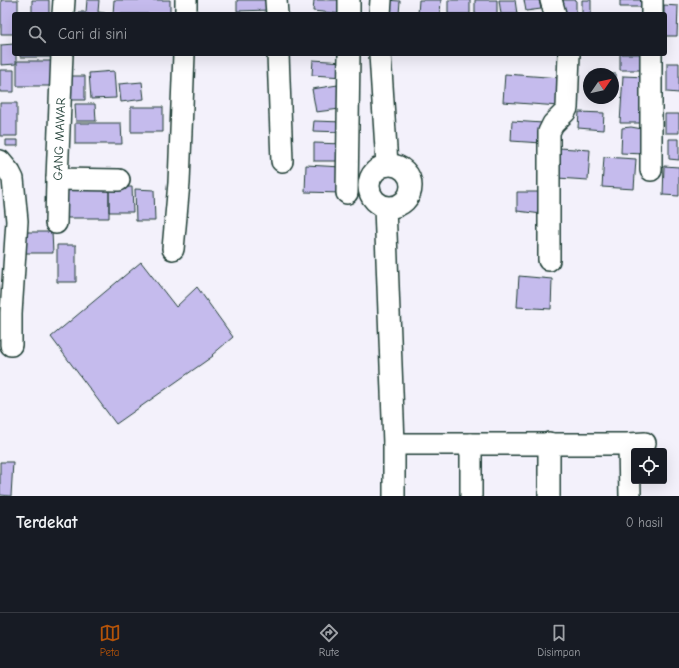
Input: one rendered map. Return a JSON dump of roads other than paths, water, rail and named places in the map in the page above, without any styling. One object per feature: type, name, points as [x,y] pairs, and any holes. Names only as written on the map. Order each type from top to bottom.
[{"type":"street","points":[[63,12],[64,0]]},
{"type":"street","points":[[186,0],[186,12]]},
{"type":"street","points":[[276,0],[276,12]]},
{"type":"street","points":[[349,0],[349,12]]},
{"type":"street","points":[[380,12],[381,0]]},
{"type":"street","points":[[551,0],[554,12]]},
{"type":"street","points":[[652,0],[652,12]]},
{"type":"street","name":"GANG MAWAR","points":[[56,223],[62,56]]},
{"type":"street","points":[[173,249],[180,183],[184,56]]},
{"type":"street","points":[[278,56],[282,162]]},
{"type":"street","points":[[347,193],[349,56]]},
{"type":"street","points":[[380,56],[387,165]]},
{"type":"street","points":[[549,260],[549,132],[553,124],[567,108],[569,56]]},
{"type":"street","points":[[651,170],[652,56]]},
{"type":"street","points":[[0,161],[13,179],[17,221],[11,313],[11,345]]},
{"type":"street","points":[[394,165],[401,168],[406,173],[410,180],[411,187],[406,200],[400,205],[386,207],[373,199],[370,192],[370,178],[380,167],[394,165]]},
{"type":"street","points":[[57,179],[118,180]]},
{"type":"street","points":[[386,207],[394,444],[394,496]]},
{"type":"street","points":[[549,443],[549,496]]},
{"type":"street","points":[[394,444],[637,444],[630,496]]},
{"type":"street","points":[[471,444],[471,496]]}]
